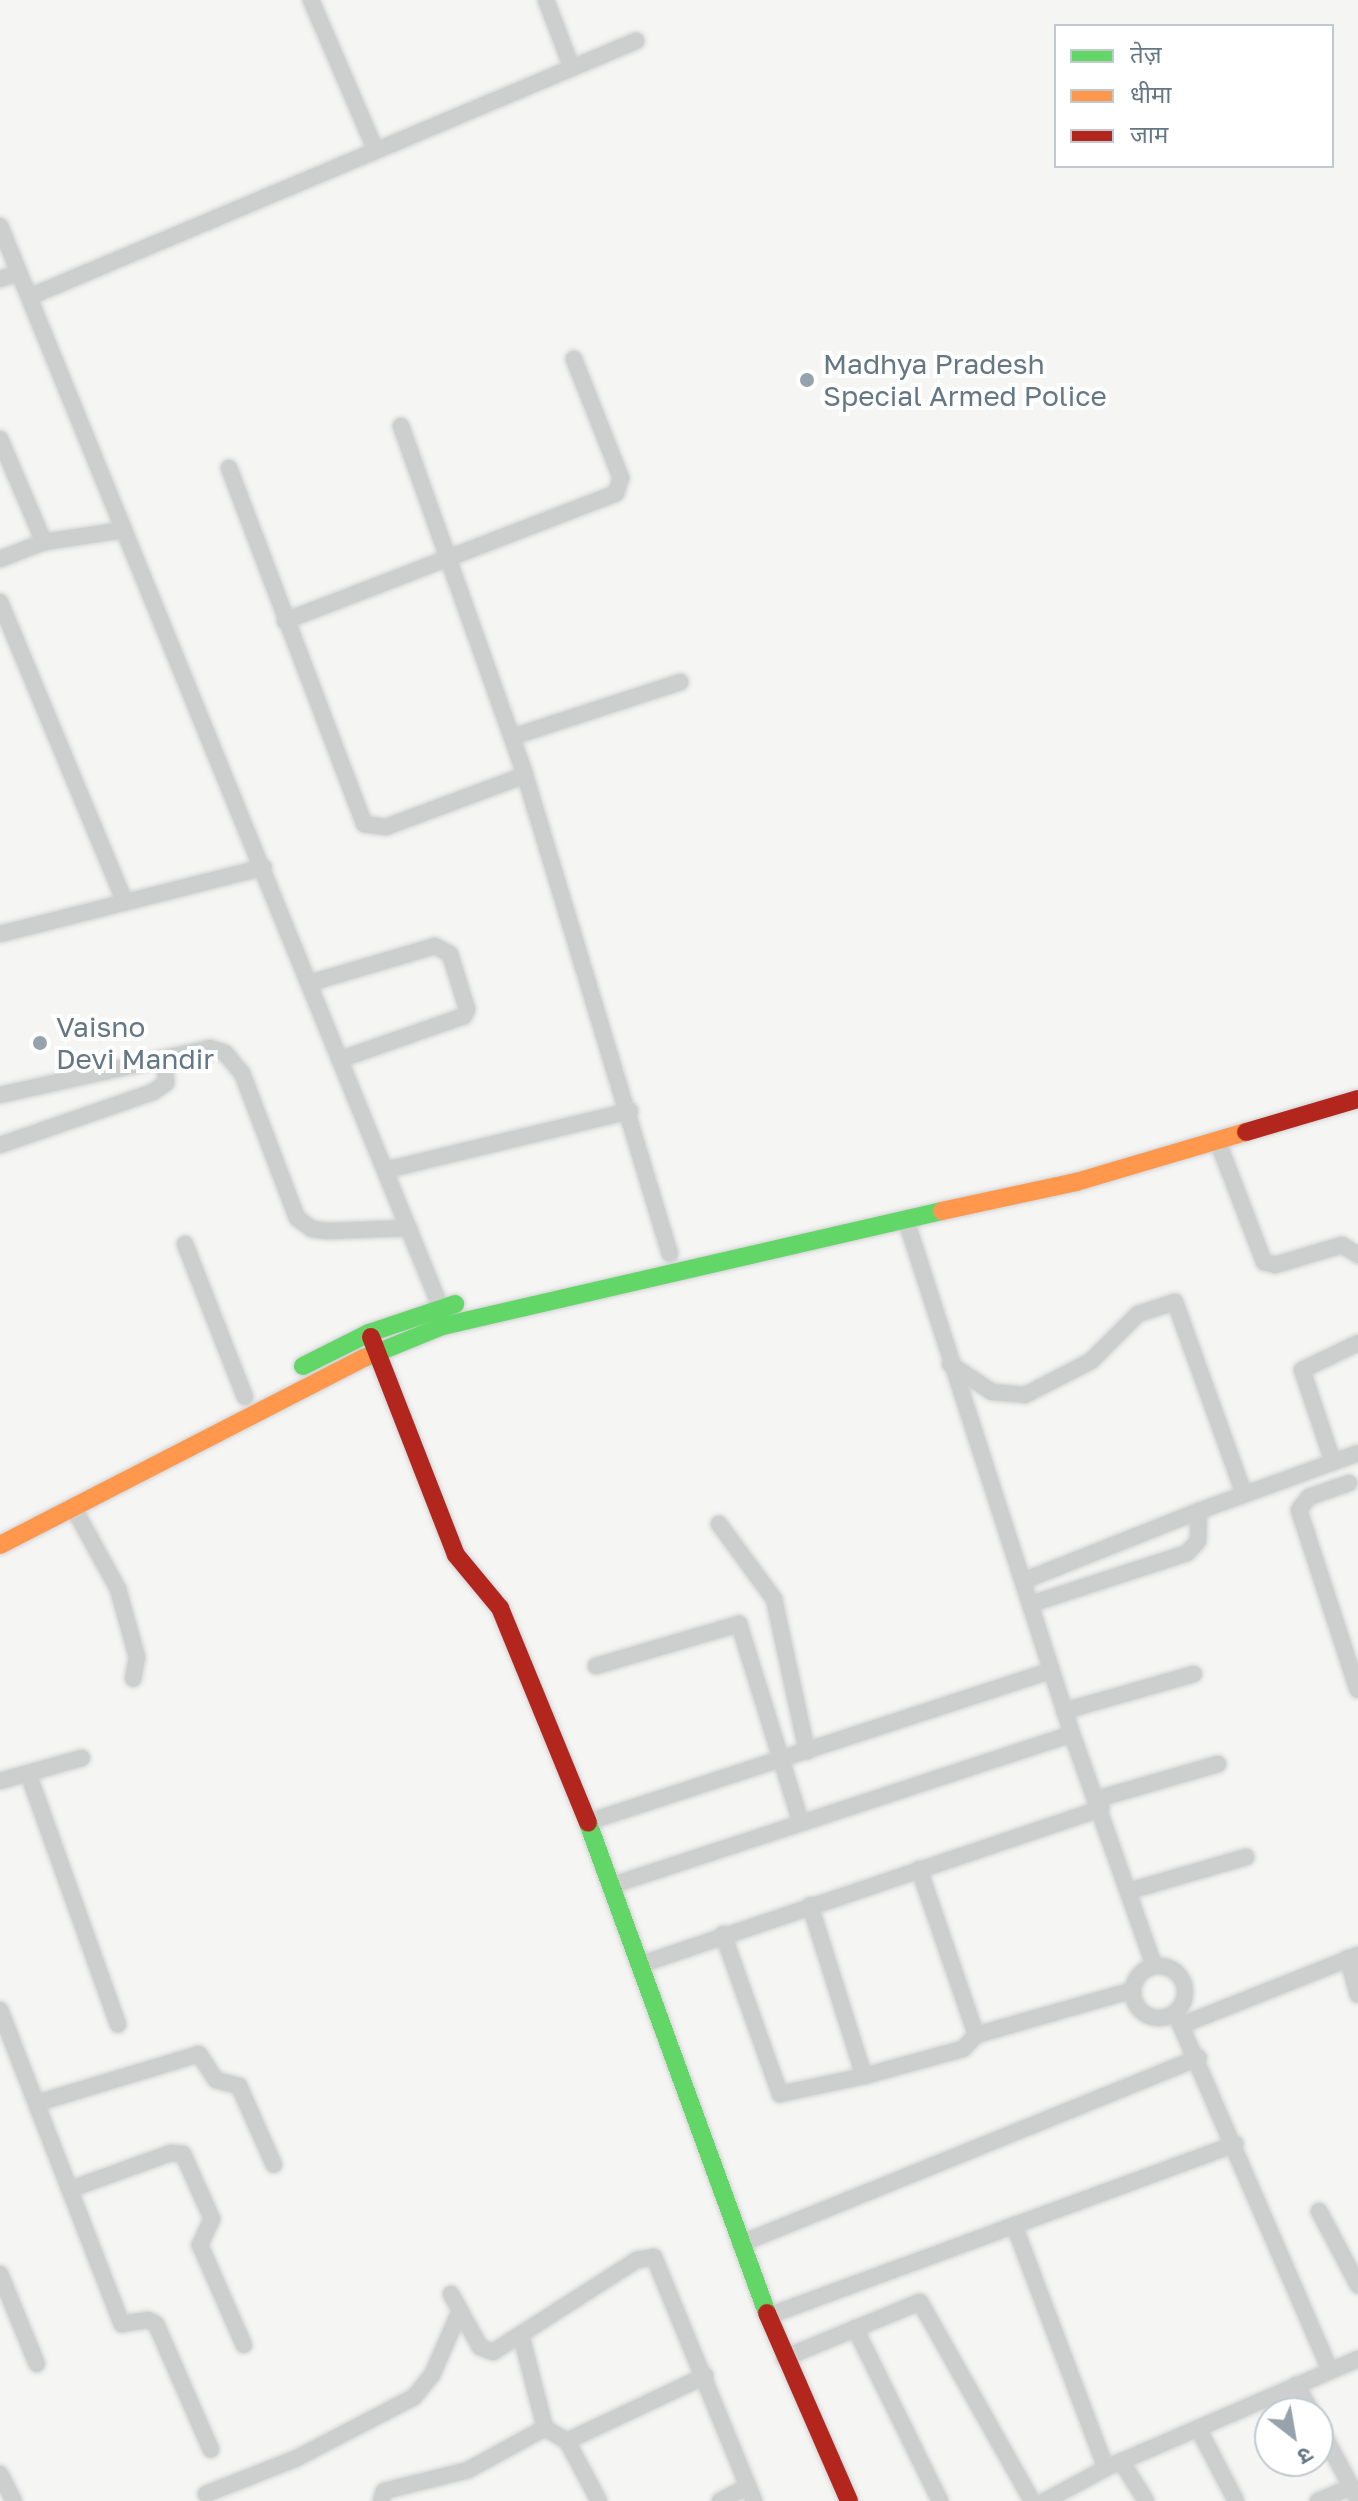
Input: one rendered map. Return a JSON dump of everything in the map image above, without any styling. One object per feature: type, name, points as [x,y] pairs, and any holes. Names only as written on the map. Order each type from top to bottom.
[{"type":"main road","points":[[0,1528],[369,1333],[441,1308],[1079,1163],[1358,1084]]},
{"type":"main road","points":[[0,1545],[325,1374],[443,1326],[638,1277],[1076,1182],[1358,1099]]},
{"type":"main road","points":[[369,1333],[456,1555],[500,1608],[588,1822],[740,2244],[784,2358],[849,2501]]},
{"type":"street","points":[[311,0],[376,151]]},
{"type":"street","points":[[546,0],[572,68]]},
{"type":"street","points":[[29,297],[636,41]]},
{"type":"street","points":[[0,226],[264,867],[441,1308]]},
{"type":"street","points":[[0,279],[19,273]]},
{"type":"street","points":[[285,621],[448,554],[616,493],[621,478],[574,359]]},
{"type":"street","points":[[401,426],[525,775],[630,1111],[670,1254]]},
{"type":"street","points":[[0,439],[44,542]]},
{"type":"street","points":[[229,468],[364,824],[386,827],[525,775]]},
{"type":"street","points":[[0,559],[44,542],[123,530]]},
{"type":"street","points":[[0,602],[124,900]]},
{"type":"street","points":[[512,737],[680,682]]},
{"type":"street","points":[[0,934],[124,900],[264,867]]},
{"type":"street","points":[[310,983],[435,946],[450,954],[467,1009],[464,1016],[341,1059]]},
{"type":"street","points":[[0,1095],[210,1048],[225,1053],[242,1073],[289,1208],[312,1229],[409,1228]]},
{"type":"street","points":[[0,1145],[153,1092],[166,1083],[165,1059]]},
{"type":"street","points":[[386,1170],[630,1111]]},
{"type":"street","points":[[1218,1142],[1264,1262],[1275,1265],[1342,1245],[1358,1255]]},
{"type":"street","points":[[906,1220],[1064,1711],[1154,1966]]},
{"type":"street","points":[[185,1244],[245,1397]]},
{"type":"street","points":[[950,1364],[992,1392],[1025,1395],[1091,1361],[1138,1314],[1175,1302],[1244,1494]]},
{"type":"street","points":[[1358,1343],[1311,1361],[1302,1370],[1337,1461],[1353,1487],[1309,1497],[1299,1510],[1358,1690]]},
{"type":"street","points":[[1023,1581],[1199,1511],[1358,1453]]},
{"type":"street","points":[[73,1507],[118,1589],[137,1657],[133,1679]]},
{"type":"street","points":[[1031,1604],[1187,1553],[1198,1541],[1199,1511]]},
{"type":"street","points":[[719,1524],[762,1575],[774,1599],[807,1751]]},
{"type":"street","points":[[596,1666],[739,1624],[801,1823]]},
{"type":"street","points":[[588,1822],[1051,1671]]},
{"type":"street","points":[[1064,1711],[1194,1674]]},
{"type":"street","points":[[610,1886],[1072,1734]]},
{"type":"street","points":[[0,1781],[82,1758]]},
{"type":"street","points":[[639,1965],[1218,1764]]},
{"type":"street","points":[[28,1773],[118,2024]]},
{"type":"street","points":[[1129,1891],[1246,1857]]},
{"type":"street","points":[[919,1869],[976,2035]]},
{"type":"street","points":[[810,1905],[864,2076]]},
{"type":"street","points":[[723,1934],[780,2094],[864,2076],[963,2049],[976,2035],[1133,1990]]},
{"type":"street","points":[[1330,2370],[1199,2058],[1178,2019],[1184,1998],[1182,1981],[1171,1969],[1154,1966],[1140,1974],[1133,1990],[1137,2006],[1150,2016],[1178,2019],[1353,1956],[1358,1995]]},
{"type":"street","points":[[0,2010],[122,2324],[156,2324],[211,2450]]},
{"type":"street","points":[[37,2103],[199,2054],[216,2080],[239,2086],[274,2165]]},
{"type":"street","points":[[740,2244],[1199,2058]]},
{"type":"street","points":[[768,2316],[1235,2144]]},
{"type":"street","points":[[71,2189],[171,2153],[183,2154],[212,2219],[200,2245],[244,2345]]},
{"type":"street","points":[[1319,2211],[1358,2285]]},
{"type":"street","points":[[1014,2225],[1114,2464],[1146,2501]]},
{"type":"street","points":[[451,2294],[486,2352],[521,2335],[650,2256],[661,2266],[751,2493],[720,2501]]},
{"type":"street","points":[[0,2274],[37,2364]]},
{"type":"street","points":[[784,2358],[910,2304],[927,2307],[1032,2501]]},
{"type":"street","points":[[206,2494],[295,2459],[414,2397],[432,2375],[460,2311]]},
{"type":"street","points":[[855,2328],[940,2501]]},
{"type":"street","points":[[521,2335],[545,2428],[567,2441],[594,2499]]},
{"type":"street","points":[[1045,2501],[1114,2464],[1358,2359]]},
{"type":"street","points":[[567,2441],[705,2376]]},
{"type":"street","points":[[1296,2385],[1303,2397]]},
{"type":"street","points":[[381,2501],[384,2491],[468,2470],[545,2428]]},
{"type":"street","points":[[1198,2428],[1236,2501]]},
{"type":"street","points":[[1318,2501],[1355,2493],[1334,2454]]},
{"type":"street","points":[[0,2474],[14,2501]]},
{"type":"traffic: fast","points":[[364,1358],[443,1326],[942,1211]]},
{"type":"traffic: fast","points":[[303,1366],[369,1333],[455,1304]]},
{"type":"traffic: fast","points":[[588,1823],[767,2313]]},
{"type":"traffic: slow","points":[[942,1211],[1076,1182],[1246,1132]]},
{"type":"traffic: slow","points":[[0,1545],[364,1358]]},
{"type":"traffic: jam","points":[[1246,1132],[1358,1099]]},
{"type":"traffic: jam","points":[[371,1337],[456,1555],[500,1608],[588,1823]]},
{"type":"traffic: jam","points":[[767,2313],[849,2501]]},
{"type":"place","name":"Madhya Pradesh Special Armed Police","points":[[807,380]]},
{"type":"place","name":"Vaisno Devi Mandir","points":[[40,1043]]}]
